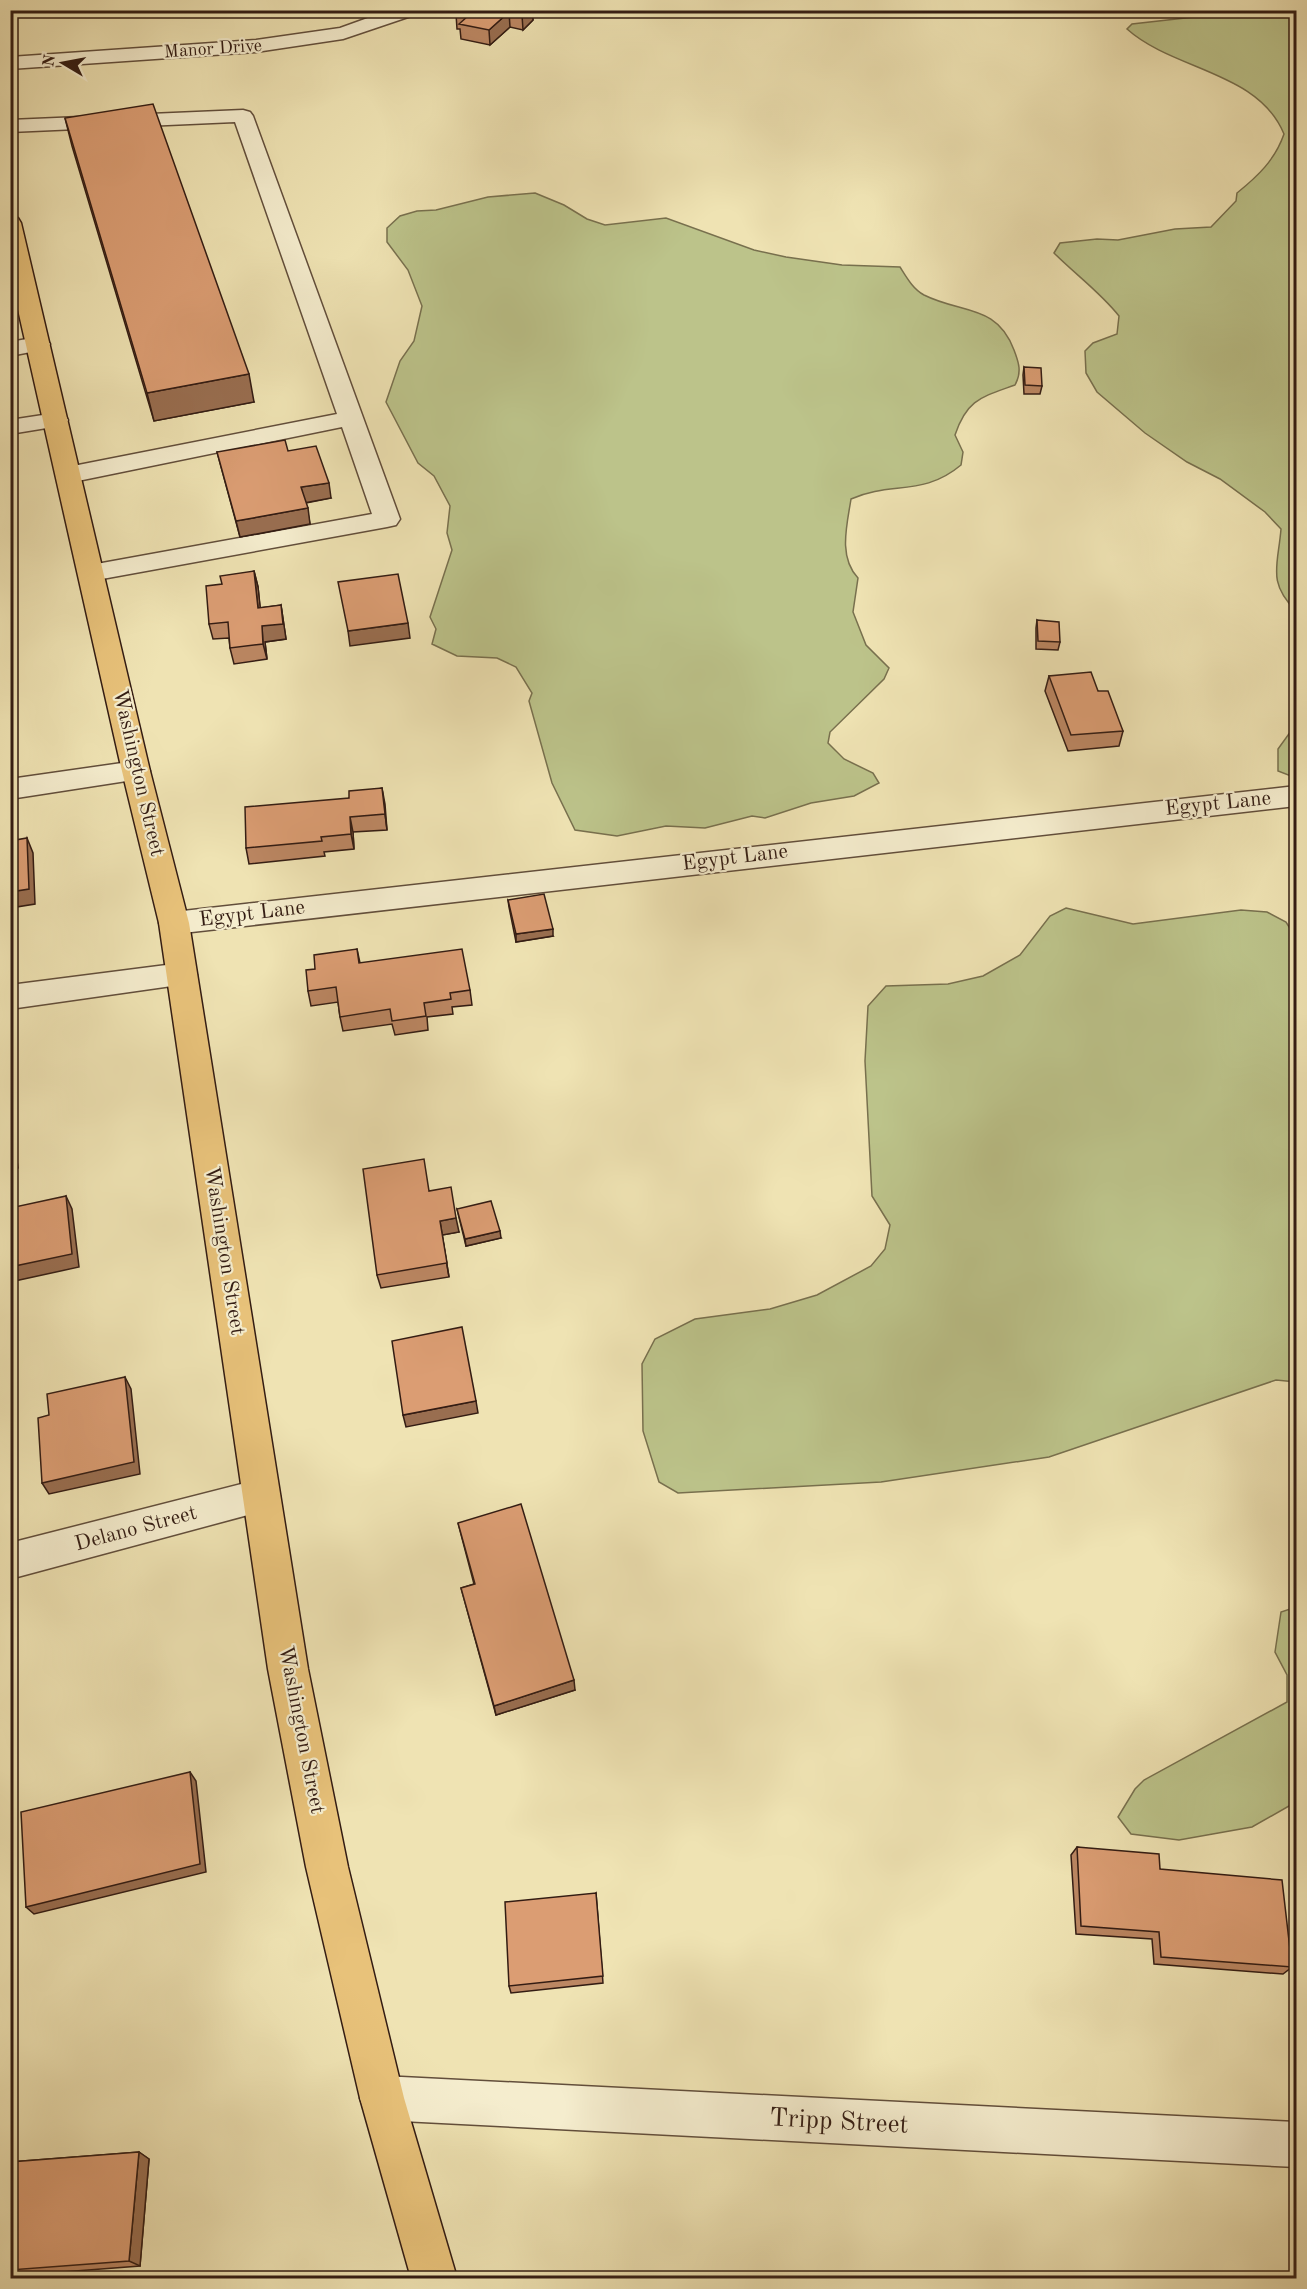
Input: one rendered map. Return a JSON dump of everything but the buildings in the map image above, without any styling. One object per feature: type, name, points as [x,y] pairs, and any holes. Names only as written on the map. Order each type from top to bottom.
[{"type":"main road","name":"Washington Street","points":[[10,223],[24,347],[56,420],[136,771],[174,923],[288,1669],[327,1867],[382,2098],[434,2278]]},
{"type":"street","name":"Manor Drive","points":[[10,63],[256,46],[343,33],[411,10]]},
{"type":"street","points":[[10,126],[243,116],[387,519],[91,573]]},
{"type":"street","points":[[68,476],[351,418]]},
{"type":"street","points":[[10,427],[56,420]]},
{"type":"street","points":[[10,789],[136,771]]},
{"type":"street","name":"Egypt Lane","points":[[174,923],[1296,796]]},
{"type":"street","points":[[10,997],[182,975]]},
{"type":"street","name":"Delano Street","points":[[10,1561],[261,1496]]},
{"type":"street","name":"Tripp Street","points":[[382,2098],[1296,2145]]},
{"type":"green space","points":[[1296,12],[1296,611],[1281,591],[1276,573],[1281,529],[1265,512],[1220,479],[1187,462],[1145,433],[1097,392],[1086,373],[1085,351],[1093,343],[1117,334],[1119,316],[1096,291],[1054,253],[1060,243],[1097,239],[1118,240],[1175,229],[1211,227],[1236,201],[1237,193],[1271,160],[1284,134],[1272,113],[1255,97],[1235,84],[1146,43],[1127,29],[1132,24],[1203,16]]},
{"type":"green space","points":[[535,193],[564,205],[587,219],[605,225],[666,218],[754,250],[786,257],[842,265],[900,267],[910,283],[920,293],[988,317],[1007,335],[1018,363],[1017,380],[1015,385],[977,401],[965,414],[955,435],[963,452],[961,465],[933,481],[851,499],[846,530],[846,551],[852,570],[858,578],[853,612],[866,645],[889,668],[884,679],[830,732],[828,743],[844,759],[873,773],[879,783],[854,796],[811,803],[765,818],[752,816],[705,828],[666,826],[617,836],[575,830],[552,783],[529,701],[532,693],[516,667],[497,658],[457,656],[432,644],[436,629],[430,617],[452,550],[447,533],[450,506],[434,476],[418,463],[386,402],[400,361],[414,341],[422,306],[408,270],[387,242],[387,228],[400,216],[417,211],[436,210],[488,197]]},
{"type":"green space","points":[[1296,724],[1296,778],[1278,771],[1278,749]]},
{"type":"green space","points":[[1066,908],[1133,924],[1241,910],[1267,912],[1286,922],[1296,938],[1296,1382],[1276,1380],[1049,1457],[881,1482],[678,1493],[659,1482],[643,1431],[642,1364],[655,1339],[695,1319],[770,1309],[817,1295],[871,1266],[885,1249],[890,1225],[872,1196],[865,1061],[868,1006],[886,986],[948,984],[983,976],[1020,955],[1050,916]]},
{"type":"green space","points":[[1296,1607],[1296,1802],[1252,1827],[1179,1840],[1131,1834],[1118,1817],[1135,1789],[1144,1780],[1287,1702],[1287,1675],[1275,1652],[1281,1612]]}]
